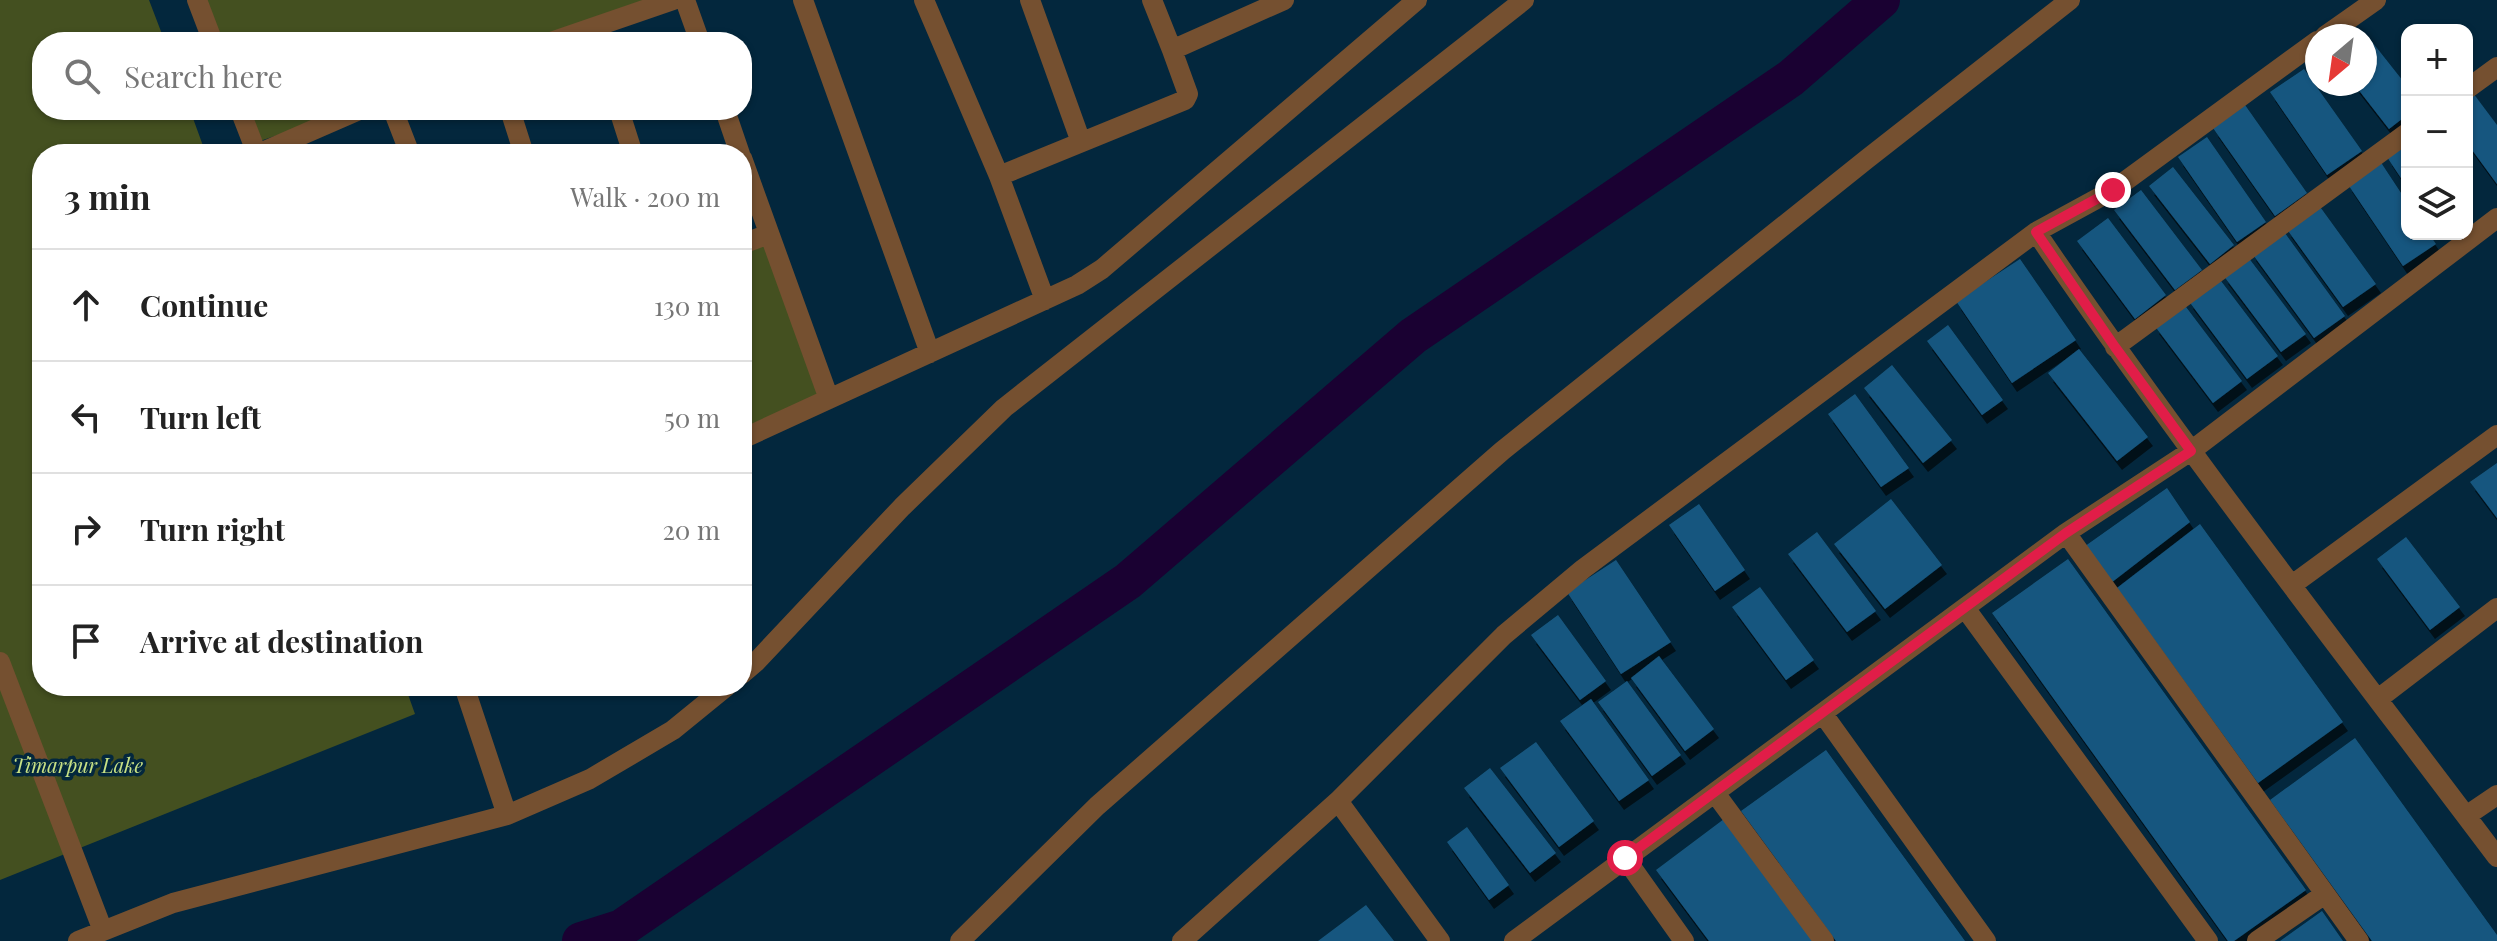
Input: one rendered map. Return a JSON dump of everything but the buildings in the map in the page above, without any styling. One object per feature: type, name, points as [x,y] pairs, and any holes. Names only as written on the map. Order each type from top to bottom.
[{"type":"street","points":[[197,0],[209,32]]},
{"type":"street","points":[[602,32],[673,0]]},
{"type":"street","points":[[685,0],[696,32]]},
{"type":"street","points":[[803,0],[930,353]]},
{"type":"street","points":[[924,0],[999,176],[1045,300]]},
{"type":"street","points":[[1030,0],[1081,142]]},
{"type":"street","points":[[999,176],[1186,98],[1188,94],[1152,0]]},
{"type":"street","points":[[1172,50],[1262,4],[1284,0]]},
{"type":"street","points":[[752,434],[1077,285],[1131,246],[1417,0]]},
{"type":"street","points":[[752,665],[902,507],[1004,408],[1524,0]]},
{"type":"street","points":[[960,941],[1097,806],[1502,451],[2070,0]]},
{"type":"street","points":[[2342,24],[2376,0]]},
{"type":"street","points":[[1182,941],[1338,801],[1504,635],[1583,569],[2036,232],[2113,190],[2305,50]]},
{"type":"street","points":[[2473,85],[2497,67]]},
{"type":"street","points":[[244,120],[253,144]]},
{"type":"street","points":[[280,144],[336,120]]},
{"type":"street","points":[[397,120],[406,144]]},
{"type":"street","points":[[513,120],[521,144]]},
{"type":"street","points":[[622,120],[630,144]]},
{"type":"street","points":[[728,120],[737,144]]},
{"type":"street","points":[[2115,347],[2401,137]]},
{"type":"street","points":[[752,187],[829,399]]},
{"type":"street","points":[[1514,941],[2066,533],[2191,451],[2497,218]]},
{"type":"street","points":[[2036,232],[2191,451],[2497,857]]},
{"type":"street","points":[[752,240],[769,234]]},
{"type":"street","points":[[2292,585],[2497,435]]},
{"type":"street","points":[[2066,533],[2359,941]]},
{"type":"street","points":[[1965,608],[2208,941]]},
{"type":"street","points":[[2378,699],[2497,608]]},
{"type":"street","points":[[0,662],[103,931]]},
{"type":"street","points":[[467,696],[507,815]]},
{"type":"street","points":[[78,941],[173,903],[507,815],[604,771],[673,730],[715,696]]},
{"type":"street","points":[[1823,714],[1986,941]]},
{"type":"street","points":[[1715,793],[1824,941]]},
{"type":"street","points":[[2466,816],[2497,795]]},
{"type":"street","points":[[1338,801],[1440,941]]},
{"type":"street","points":[[1625,858],[1684,941]]},
{"type":"street","points":[[2257,941],[2325,894]]},
{"type":"green space","name":"Timarpur Lake","points":[[0,0],[149,0],[161,32],[32,32],[32,120],[194,120],[202,144],[32,144],[32,696],[409,696],[415,714],[0,880]]},
{"type":"green space","points":[[206,0],[674,0],[580,32],[218,32]]},
{"type":"green space","points":[[252,120],[322,120],[260,141]]},
{"type":"green space","points":[[769,234],[829,399],[752,434],[752,242]]},
{"type":"waterway","points":[[581,941],[622,928],[1128,581],[1413,336],[1791,78],[1881,0]]},
{"type":"route","points":[[1625,858],[2066,533],[2191,451],[2036,232],[2113,190]]}]
